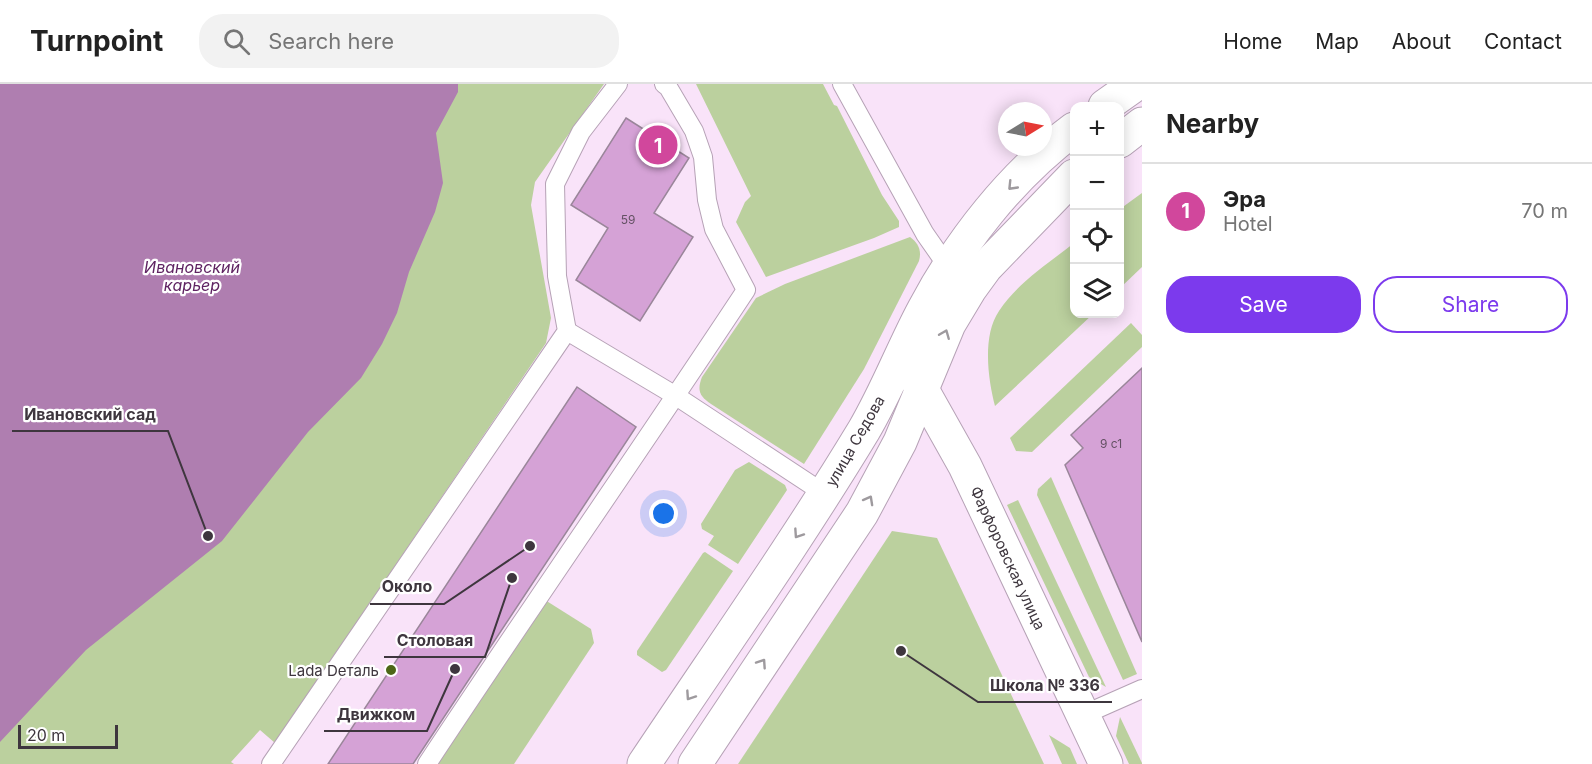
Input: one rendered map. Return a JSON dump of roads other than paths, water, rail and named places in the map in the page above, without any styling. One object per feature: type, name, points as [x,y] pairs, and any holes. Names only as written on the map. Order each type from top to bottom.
[{"type":"main road","points":[[1110,102],[1135,84]]},
{"type":"main road","points":[[1124,137],[1142,124]]},
{"type":"main road","name":"улица Седова","points":[[644,764],[825,494],[865,428],[902,357],[923,310],[948,267],[1007,191],[1053,145],[1070,132]]},
{"type":"main road","points":[[695,764],[862,513],[900,442],[949,324],[970,289],[986,267],[1070,180]]},
{"type":"main road","name":"Фарфоровская улица","points":[[902,357],[922,388],[965,466],[1106,764]]},
{"type":"lane","points":[[271,764],[567,331],[557,276],[555,184],[581,132],[618,84]]},
{"type":"lane","points":[[427,764],[543,588],[676,396],[746,290],[714,229],[707,200],[703,157],[694,130],[664,84]]},
{"type":"lane","points":[[842,84],[926,234],[948,267]]},
{"type":"lane","points":[[567,331],[676,396],[825,494]]},
{"type":"lane","points":[[1083,715],[1142,689]]},
{"type":"water","name":"Ивановский карьер","points":[[0,84],[458,84],[458,92],[436,133],[443,183],[435,212],[409,272],[397,313],[382,344],[361,378],[308,432],[222,541],[86,650],[0,742]]},
{"type":"place","name":"Эра","points":[[658,145]]},
{"type":"place","name":"Ивановский сад","points":[[208,536]]},
{"type":"place","name":"Около","points":[[530,546]]},
{"type":"place","name":"Столовая","points":[[512,578]]},
{"type":"place","name":"Школа № 336","points":[[901,651]]},
{"type":"place","name":"Движком","points":[[455,669]]},
{"type":"place","name":"Lada Dеталь","points":[[391,670]]}]
